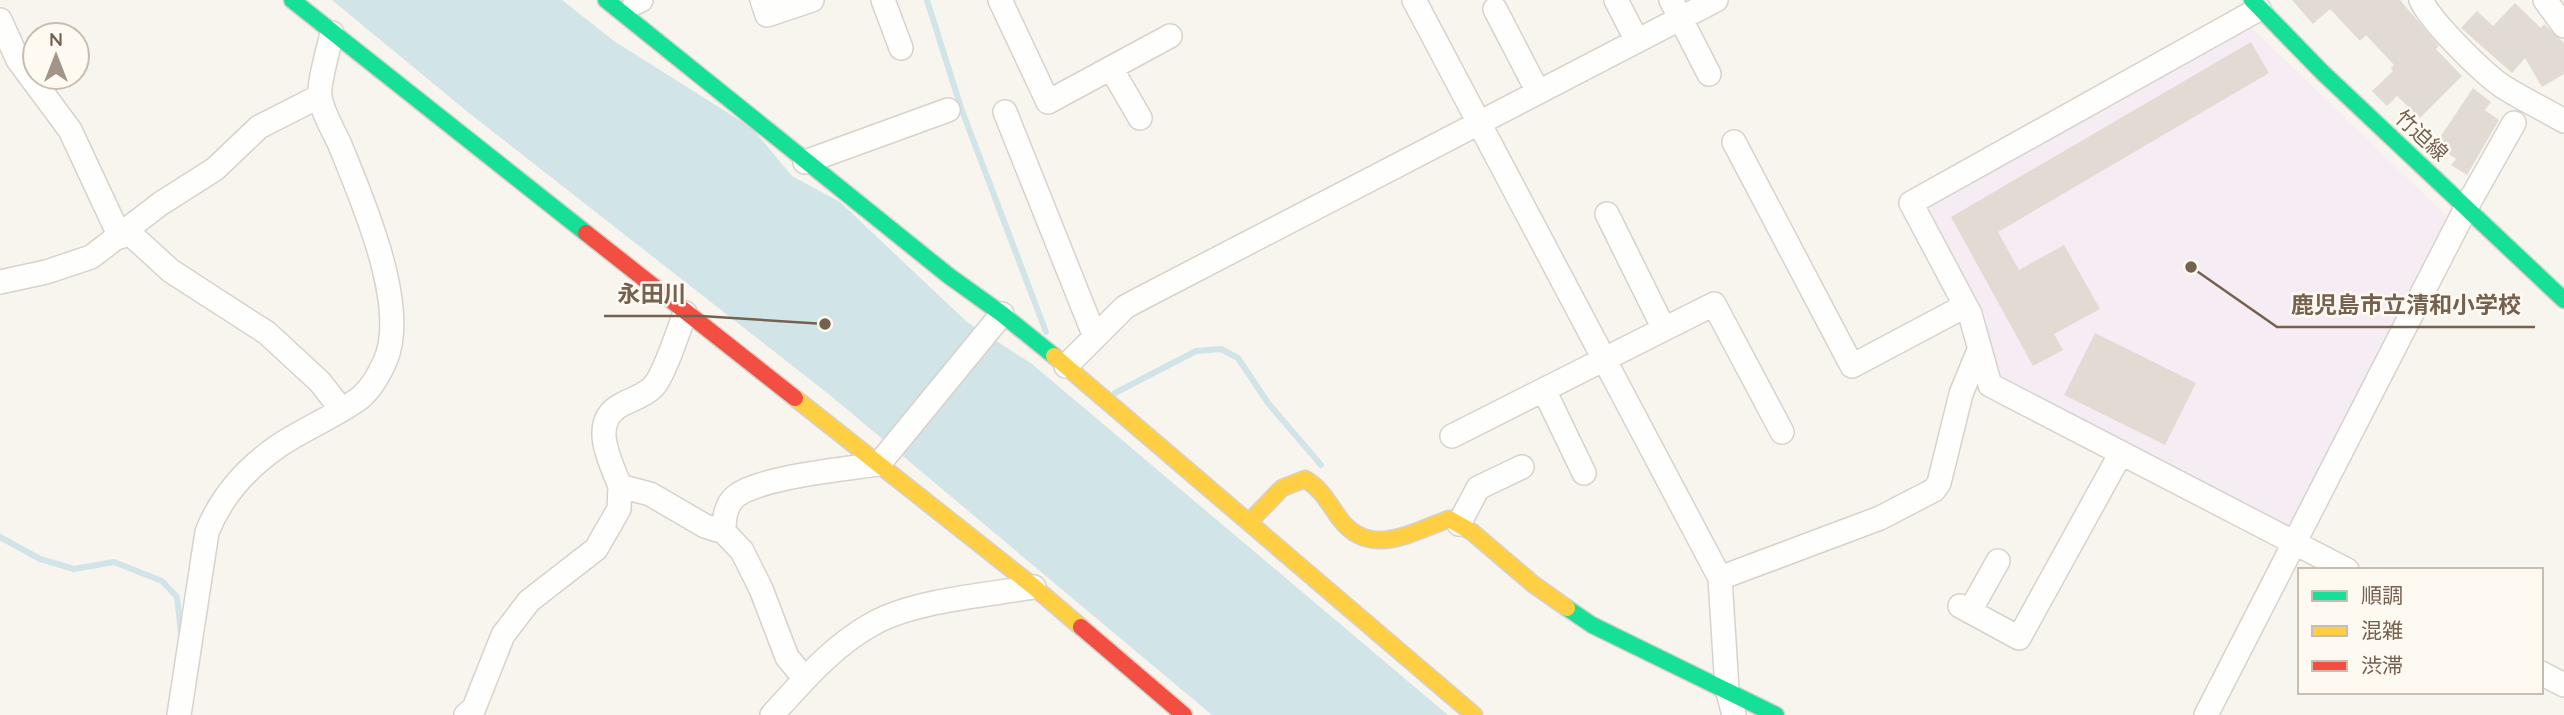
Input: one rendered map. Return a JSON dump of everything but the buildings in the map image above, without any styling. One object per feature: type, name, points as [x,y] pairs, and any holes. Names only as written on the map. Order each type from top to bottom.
[{"type":"street","points":[[292,0],[1034,587],[1184,715]]},
{"type":"street","points":[[606,0],[805,162],[1066,366],[1474,715]]},
{"type":"street","points":[[762,0],[767,15],[812,0]]},
{"type":"street","points":[[883,0],[901,48]]},
{"type":"street","points":[[1000,0],[1048,102],[1170,36]]},
{"type":"street","points":[[1414,0],[1720,579],[1727,689],[1734,715]]},
{"type":"street","points":[[1616,0],[1637,41]]},
{"type":"street","points":[[1066,366],[1125,307],[1637,41],[1676,9],[1716,0]]},
{"type":"street","points":[[2421,0],[2426,11],[2455,43],[2501,85],[2564,121]]},
{"type":"street","points":[[2544,0],[2564,26]]},
{"type":"street","points":[[637,1],[643,30]]},
{"type":"street","points":[[2256,4],[1911,203],[1965,306],[1975,330],[1990,385],[2343,568]]},
{"type":"street","name":"竹迫線","points":[[2256,4],[2322,72],[2564,300]]},
{"type":"street","points":[[1495,9],[1538,92]]},
{"type":"street","points":[[1676,9],[1709,74]]},
{"type":"street","points":[[0,20],[18,60],[70,130],[123,233],[171,271],[267,333],[320,383],[341,409]]},
{"type":"street","points":[[179,715],[208,531],[216,509],[248,471],[276,447],[361,397],[377,378],[387,357],[393,331],[392,305],[359,192],[320,96],[331,33]]},
{"type":"street","points":[[1111,68],[1140,118]]},
{"type":"street","points":[[0,282],[46,272],[91,257],[160,204],[215,169],[260,127],[320,96]]},
{"type":"street","points":[[805,162],[948,110]]},
{"type":"street","points":[[1005,112],[1095,337]]},
{"type":"street","points":[[2206,715],[2467,206],[2514,123]]},
{"type":"street","points":[[1734,142],[1852,366],[1965,306]]},
{"type":"street","points":[[1607,214],[1664,329]]},
{"type":"street","points":[[1452,436],[1714,304],[1782,432]]},
{"type":"street","points":[[466,715],[474,708],[503,635],[529,601],[596,549],[619,509],[620,486],[608,456],[604,423],[608,414],[641,397],[656,385],[685,313]]},
{"type":"street","points":[[724,531],[728,506],[734,497],[752,488],[807,474],[879,464],[1002,314]]},
{"type":"street","points":[[1720,579],[1881,518],[1934,490],[1939,483],[1961,394],[1979,350]]},
{"type":"street","points":[[1544,390],[1584,473]]},
{"type":"street","points":[[1998,561],[1965,609],[2019,638],[2121,453]]},
{"type":"street","points":[[1459,524],[1478,488],[1522,467]]},
{"type":"street","points":[[1250,522],[1282,488],[1305,479],[1326,495],[1342,521],[1364,540],[1381,541],[1449,519],[1472,532],[1487,548],[1533,584],[1592,625],[1776,715]]},
{"type":"street","points":[[620,486],[650,494],[705,526],[724,531],[742,551],[761,589],[787,657],[805,679]]},
{"type":"street","points":[[772,715],[805,679],[849,639],[877,622],[910,609],[1034,587]]},
{"type":"street","points":[[2543,674],[2564,685]]},
{"type":"shaded area","points":[[332,0],[562,0],[614,41],[752,128],[792,176],[840,202],[967,322],[1032,364],[1448,715],[1212,715],[831,396],[469,113]]},
{"type":"shaded area","points":[[2248,24],[2453,222],[2295,522],[2281,527],[1999,379],[1925,214],[1928,201]]},
{"type":"waterway","points":[[927,0],[961,108],[1046,332]]},
{"type":"waterway","points":[[1115,393],[1196,351],[1221,349],[1238,358],[1268,403],[1321,465]]},
{"type":"waterway","points":[[0,537],[40,559],[74,569],[114,562],[162,581],[177,597],[181,633]]},
{"type":"traffic: fast","points":[[292,0],[586,233]]},
{"type":"traffic: fast","points":[[606,0],[949,276],[1054,356]]},
{"type":"traffic: fast","points":[[2252,0],[2322,72],[2564,300]]},
{"type":"traffic: fast","points":[[1567,608],[1592,625],[1776,715]]},
{"type":"traffic: slow","points":[[1054,356],[1474,715]]},
{"type":"traffic: slow","points":[[795,398],[1081,627]]},
{"type":"traffic: slow","points":[[1249,522],[1282,488],[1305,479],[1321,492],[1340,519],[1364,538],[1392,539],[1449,519],[1472,532],[1533,584],[1567,608]]},
{"type":"traffic: jam","points":[[586,233],[795,398]]},
{"type":"traffic: jam","points":[[1081,627],[1184,715]]},
{"type":"place","name":"鹿児島市立清和小学校","points":[[2191,267]]},
{"type":"place","name":"永田川","points":[[825,324]]}]
